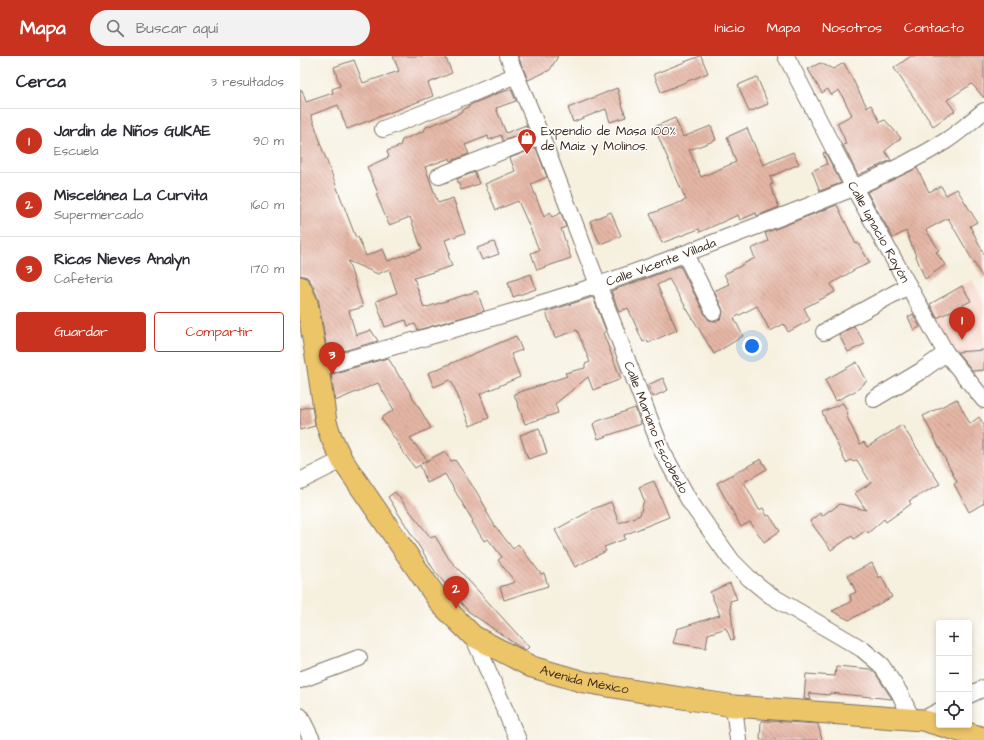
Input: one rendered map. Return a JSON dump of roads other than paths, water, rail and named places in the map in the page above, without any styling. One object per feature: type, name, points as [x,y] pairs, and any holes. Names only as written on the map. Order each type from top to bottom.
[{"type":"main road","name":"Avenida México","points":[[300,287],[310,320],[326,422],[342,460],[441,604],[473,636],[532,666],[584,682],[734,706],[924,717],[984,738]]},
{"type":"street","name":"Calle Mariano Escobedo","points":[[508,56],[541,136],[662,451],[690,502],[732,561],[749,578],[770,595],[862,649],[881,665],[899,692],[924,717]]},
{"type":"street","name":"Calle Ignacio Rayón","points":[[786,56],[854,188],[946,353],[984,400]]},
{"type":"street","points":[[383,129],[516,75]]},
{"type":"street","name":"Calle Vicente Villada","points":[[318,368],[463,327],[598,285],[685,254],[854,188],[903,166],[946,141],[984,111]]},
{"type":"street","points":[[439,176],[541,136]]},
{"type":"street","points":[[685,254],[714,312]]},
{"type":"street","points":[[824,332],[908,286]]},
{"type":"street","points":[[874,399],[946,353]]},
{"type":"street","points":[[300,481],[342,460]]},
{"type":"street","points":[[473,636],[518,740]]},
{"type":"street","points":[[300,680],[359,658]]},
{"type":"street","points":[[972,694],[984,688]]},
{"type":"street","points":[[734,706],[738,740]]},
{"type":"street","points":[[300,716],[312,740]]},
{"type":"place","name":"Expendio de Masa 100% de Maíz y Molinos.","points":[[527,155]]},
{"type":"place","name":"Jardin de Niños GUKAE","points":[[962,340]]},
{"type":"place","name":"Ricas Nieves Analyn","points":[[332,375]]},
{"type":"place","name":"Miscelánea La Curvita","points":[[456,609]]}]
